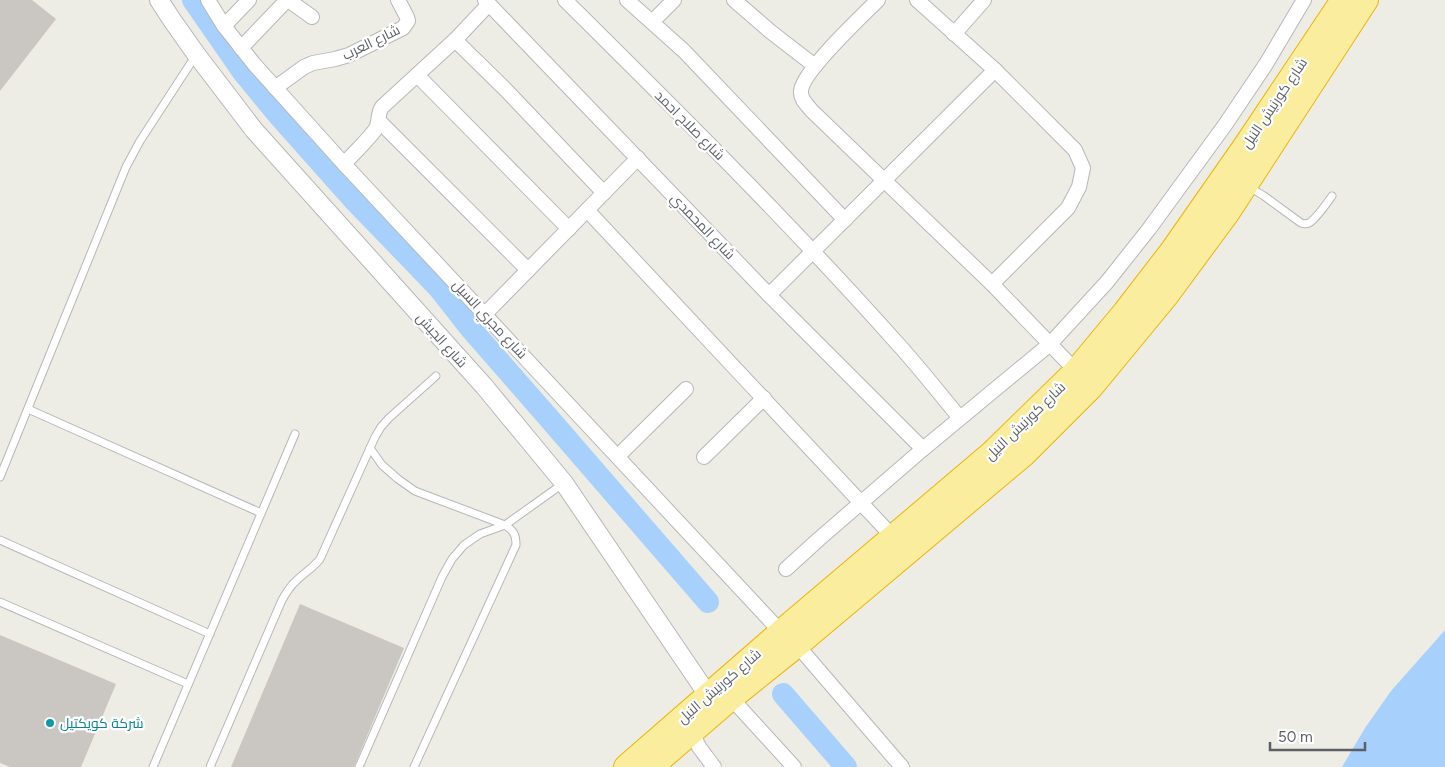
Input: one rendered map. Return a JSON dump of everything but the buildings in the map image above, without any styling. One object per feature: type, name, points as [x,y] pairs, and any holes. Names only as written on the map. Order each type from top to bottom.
[{"type":"highway","name":"شارع كورنيش النيل","points":[[626,767],[708,695],[789,638],[1024,454],[1091,387],[1142,327],[1228,212],[1236,179],[1343,0]]},
{"type":"highway","name":"شارع كورنيش النيل","points":[[651,767],[731,698],[789,638],[893,537],[991,454],[1076,371],[1149,282],[1200,212],[1236,179],[1345,34],[1366,0]]},
{"type":"street","name":"شارع الجيش","points":[[159,0],[196,54],[254,130],[484,386],[564,483],[708,695]]},
{"type":"street","name":"شارع مجري السيل","points":[[208,0],[224,26],[275,88],[789,638],[902,767]]},
{"type":"street","points":[[224,26],[249,0]]},
{"type":"street","name":"شارع العرب","points":[[275,88],[304,67],[313,63],[349,55],[403,28],[406,25],[407,17],[398,0]]},
{"type":"street","name":"شارع صلاح احمد","points":[[565,0],[694,127],[813,251],[898,344],[960,418]]},
{"type":"street","points":[[628,0],[684,51],[844,220]]},
{"type":"street","points":[[652,22],[674,0]]},
{"type":"street","points":[[878,0],[815,66],[803,82],[800,92],[803,101],[992,284],[1076,371]]},
{"type":"street","points":[[917,0],[995,70],[1075,150],[1083,168],[1079,187],[1068,208],[992,284]]},
{"type":"street","points":[[954,34],[984,0]]},
{"type":"street","points":[[786,569],[960,418],[1050,344],[1107,282],[1149,229],[1236,110],[1304,0]]},
{"type":"street","points":[[241,48],[286,1],[291,2],[312,17]]},
{"type":"street","points":[[344,164],[376,129],[380,110],[455,40],[487,2]]},
{"type":"street","name":"شارع المحمدي","points":[[487,2],[770,295],[923,450]]},
{"type":"street","points":[[740,2],[771,32],[815,66]]},
{"type":"street","points":[[455,40],[506,90],[604,193]]},
{"type":"street","points":[[770,295],[995,70]]},
{"type":"street","points":[[417,75],[569,229]]},
{"type":"street","points":[[379,121],[528,270]]},
{"type":"street","points":[[485,314],[638,158]]},
{"type":"street","points":[[587,210],[893,537]]},
{"type":"street","points":[[618,456],[686,389]]},
{"type":"street","points":[[704,457],[764,398]]},
{"type":"street","points":[[731,698],[794,767]]},
{"type":"street","points":[[692,732],[699,747],[714,767]]},
{"type":"lane","points":[[0,476],[126,167],[140,141],[196,54]]},
{"type":"lane","points":[[1236,179],[1304,224],[1310,222],[1332,196]]},
{"type":"lane","points":[[210,767],[282,600],[297,580],[320,559],[381,427],[436,376]]},
{"type":"lane","points":[[28,409],[261,513]]},
{"type":"lane","points":[[153,767],[295,434]]},
{"type":"lane","points":[[370,448],[382,465],[398,480],[415,491],[505,525],[512,530],[516,537],[516,545],[414,767]]},
{"type":"lane","points":[[360,767],[442,577],[452,559],[464,545],[480,534],[505,525],[564,483]]},
{"type":"lane","points":[[0,551],[2,541],[210,634]]},
{"type":"lane","points":[[0,602],[188,684]]},
{"type":"water","points":[[1445,630],[1445,767],[1342,767],[1365,728],[1391,691]]},
{"type":"waterway","points":[[193,0],[243,72],[280,117],[353,199],[438,287],[471,329],[708,602]]},
{"type":"waterway","points":[[783,694],[846,767]]},
{"type":"place","name":"شركة كويكتيل","points":[[50,723]]}]
